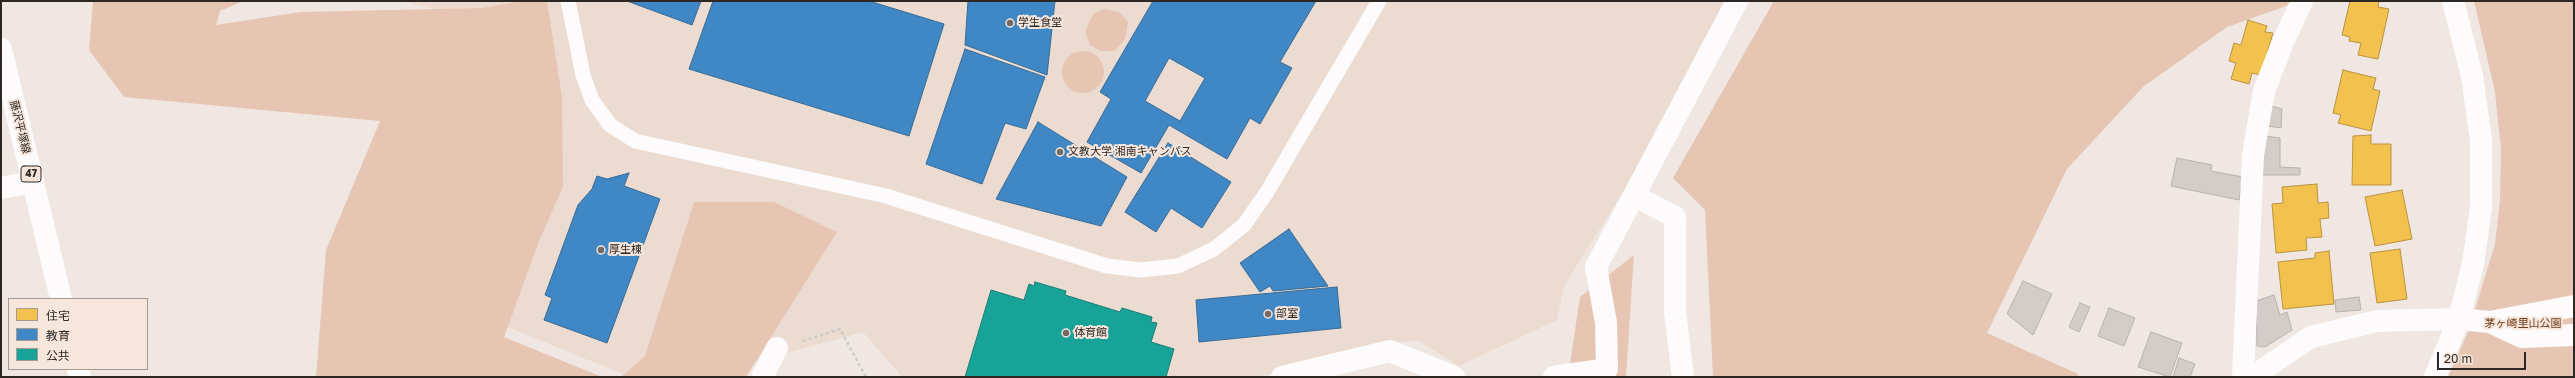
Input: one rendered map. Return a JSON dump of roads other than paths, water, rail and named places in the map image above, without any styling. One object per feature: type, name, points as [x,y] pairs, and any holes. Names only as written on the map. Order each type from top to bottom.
[{"type":"street","points":[[1554,377],[1607,369],[1606,323],[1596,267],[1635,196],[1737,1]]},
{"type":"street","points":[[2243,377],[2253,155],[2264,90],[2283,42],[2302,1]]},
{"type":"street","points":[[2435,377],[2459,319],[2473,264],[2481,207],[2481,140],[2472,76],[2453,1]]},
{"type":"street","name":"藤沢平塚線","points":[[1,49],[61,298]]},
{"type":"street","points":[[1,188],[33,182]]},
{"type":"street","points":[[1635,196],[1675,217],[1675,312],[1683,377]]},
{"type":"street","points":[[2252,377],[2311,337],[2377,321],[2459,319],[2490,322],[2574,306]]},
{"type":"street","points":[[2490,322],[2522,337],[2574,335]]},
{"type":"street","points":[[762,377],[777,348]]},
{"type":"street","points":[[1282,377],[1390,351],[1454,377]]},
{"type":"lane","points":[[568,1],[583,75],[592,100],[610,125],[635,140],[886,196],[1107,266],[1141,270],[1178,266],[1214,249],[1244,225],[1267,192],[1379,1]]},
{"type":"place","name":"学生食堂","points":[[1010,23]]},
{"type":"place","name":"文教大学 湘南キャンパス","points":[[1060,152]]},
{"type":"place","name":"厚生棟","points":[[601,250]]},
{"type":"place","name":"部室","points":[[1268,314]]},
{"type":"place","name":"体育館","points":[[1066,333]]},
{"type":"park label","name":"茅ヶ崎里山公園","points":[[2523,324]]}]
